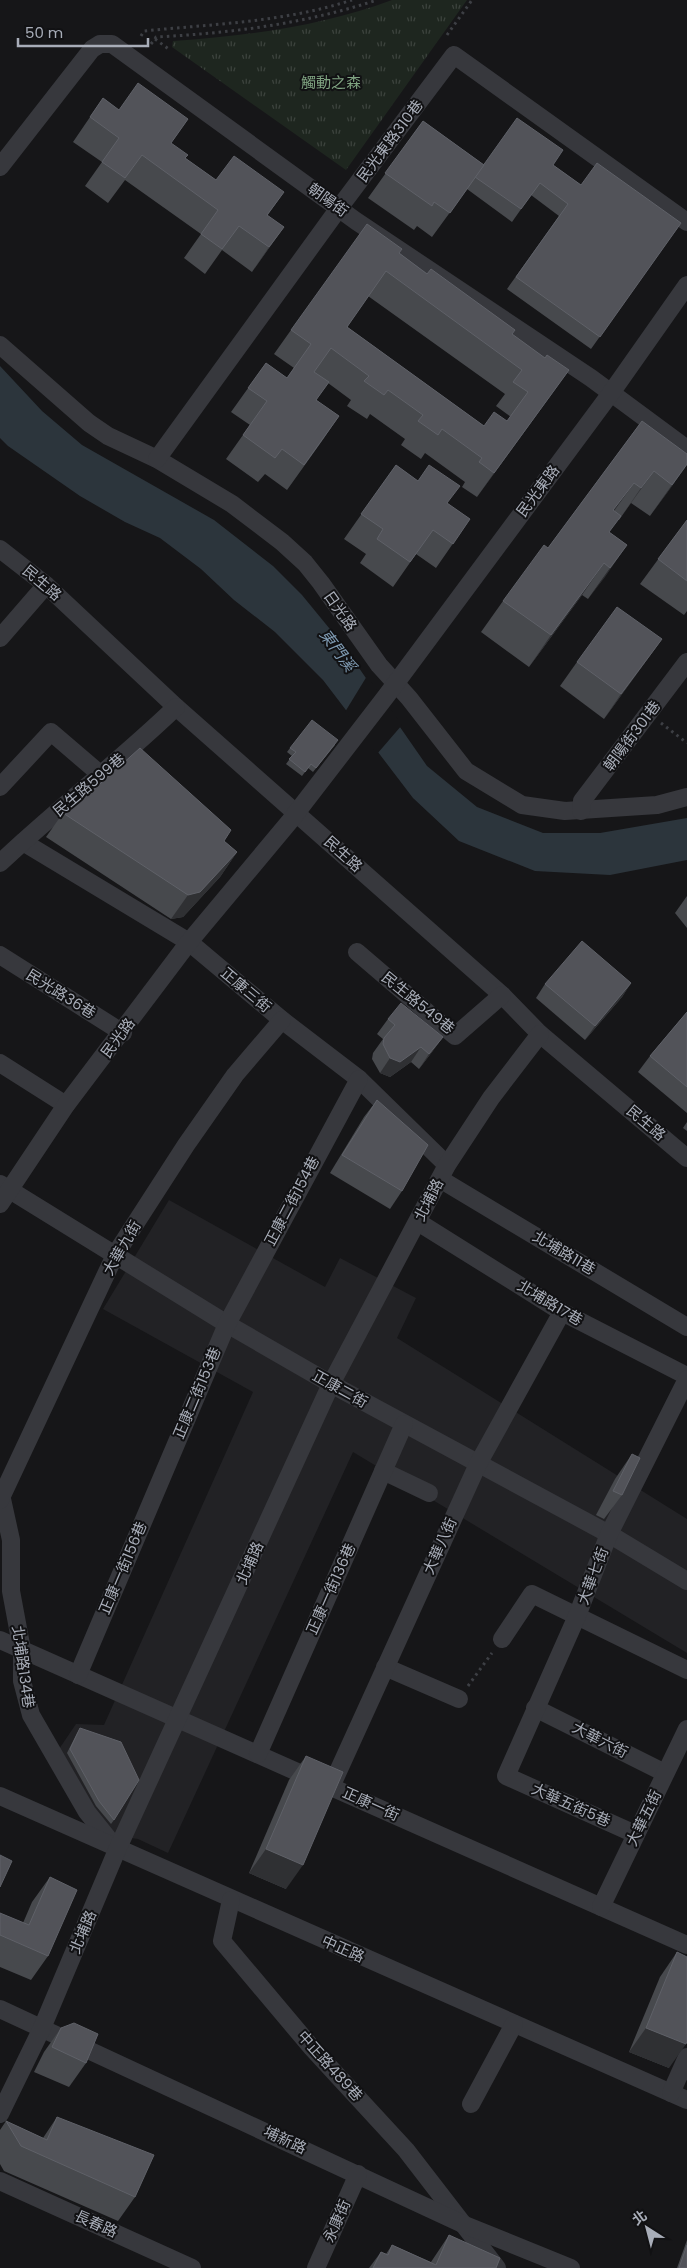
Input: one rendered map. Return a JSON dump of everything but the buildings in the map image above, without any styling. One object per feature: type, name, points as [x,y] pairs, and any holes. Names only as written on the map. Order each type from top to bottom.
[{"type":"street","name":"朝陽街","points":[[0,168],[92,49],[100,44],[112,44],[339,208],[611,393],[687,449]]},
{"type":"street","name":"民光東路310巷","points":[[157,458],[339,208],[454,55],[687,222]]},
{"type":"street","name":"民光東路","points":[[297,812],[611,393],[687,285]]},
{"type":"street","name":"日光路","points":[[0,345],[89,423],[108,436],[157,458],[232,504],[282,542],[305,563],[379,666],[391,689],[466,771],[522,805],[581,811],[657,805],[687,797]]},
{"type":"street","name":"民生路","points":[[0,549],[46,585],[176,707],[502,995],[540,1034],[687,1158]]},
{"type":"street","points":[[0,638],[46,585]]},
{"type":"street","name":"朝陽街301巷","points":[[581,811],[582,801],[687,662]]},
{"type":"street","name":"民生路599巷","points":[[0,863],[100,774],[134,748],[176,707]]},
{"type":"street","points":[[0,788],[51,732],[100,774]]},
{"type":"street","name":"民光路","points":[[3,1192],[190,942],[297,812]]},
{"type":"street","name":"正康三街","points":[[23,842],[190,942],[282,1020],[359,1079],[444,1172]]},
{"type":"street","name":"民生路549巷","points":[[357,952],[455,1036],[502,995]]},
{"type":"street","name":"民光路36巷","points":[[0,955],[123,1033]]},
{"type":"street","name":"大華九街","points":[[0,1499],[115,1256],[186,1145],[235,1075],[282,1020]]},
{"type":"street","name":"北埔路","points":[[0,2114],[42,2028],[117,1850],[330,1384],[444,1172],[491,1098],[540,1034]]},
{"type":"street","points":[[0,1063],[66,1106]]},
{"type":"street","name":"正康二街154巷","points":[[227,1324],[359,1079]]},
{"type":"street","name":"北埔路11巷","points":[[444,1172],[687,1327]]},
{"type":"street","name":"正康二街","points":[[3,1192],[115,1256],[330,1384],[610,1534],[687,1581]]},
{"type":"street","name":"北埔路17巷","points":[[418,1222],[562,1312],[687,1378]]},
{"type":"street","name":"大華八街","points":[[331,1787],[478,1464],[562,1312]]},
{"type":"street","name":"正康二街153巷","points":[[167,1462],[227,1324]]},
{"type":"street","name":"大華七街","points":[[506,1776],[578,1616],[610,1534],[687,1378]]},
{"type":"street","name":"正康一街136巷","points":[[258,1754],[404,1424]]},
{"type":"street","name":"正康一街156巷","points":[[78,1674],[167,1462]]},
{"type":"street","points":[[383,1471],[429,1493]]},
{"type":"street","name":"北埔路134巷","points":[[0,1490],[0,1499],[12,1540],[11,1591],[22,1650],[22,1681],[30,1715],[87,1812],[117,1850]]},
{"type":"street","points":[[502,1639],[532,1594],[687,1670]]},
{"type":"street","name":"正康一街","points":[[0,1640],[687,1945]]},
{"type":"street","points":[[385,1667],[459,1699]]},
{"type":"street","name":"大華六街","points":[[536,1708],[665,1773]]},
{"type":"street","name":"大華五街","points":[[601,1907],[687,1729]]},
{"type":"street","name":"大華五街5巷","points":[[506,1776],[636,1834]]},
{"type":"street","name":"中正路","points":[[0,1796],[117,1850],[687,2100]]},
{"type":"street","name":"中正路489巷","points":[[231,1900],[222,1942],[312,2048],[406,2150],[465,2225]]},
{"type":"street","name":"埔新路","points":[[0,2009],[465,2225],[571,2268]]},
{"type":"street","points":[[470,2104],[514,2024]]},
{"type":"street","points":[[671,2093],[687,2056]]},
{"type":"street","name":"永康街","points":[[316,2268],[358,2174]]},
{"type":"street","name":"長春路","points":[[0,2181],[192,2268]]},
{"type":"street","points":[[465,2225],[497,2268]]},
{"type":"path","points":[[140,36],[144,31],[264,19],[352,0]]},
{"type":"path","points":[[151,44],[156,37],[228,33],[281,25],[324,16],[377,0]]},
{"type":"path","points":[[447,35],[472,0]]},
{"type":"path","points":[[155,39],[170,50]]},
{"type":"path","points":[[655,718],[687,743]]},
{"type":"path","points":[[459,1699],[502,1639]]},
{"type":"shaded area","points":[[169,1200],[325,1287],[340,1258],[416,1298],[397,1338],[687,1519],[687,1653],[353,1452],[168,1853],[138,1839],[111,1835],[57,1752],[76,1724],[104,1725],[253,1392],[103,1309]]},
{"type":"green space","name":"觸動之森","points":[[392,0],[467,0],[346,170],[172,47],[173,41],[257,33],[312,23],[339,17]]},
{"type":"water","name":"東門溪","points":[[0,366],[42,411],[82,445],[214,520],[273,566],[302,595],[343,645],[427,766],[477,807],[543,833],[600,833],[687,818],[687,860],[610,875],[535,871],[459,841],[413,798],[323,680],[275,632],[234,600],[201,569],[160,538],[125,522],[80,496],[8,446],[0,438]]},
{"type":"pier","points":[[367,676],[402,725],[377,754],[345,712]]}]
